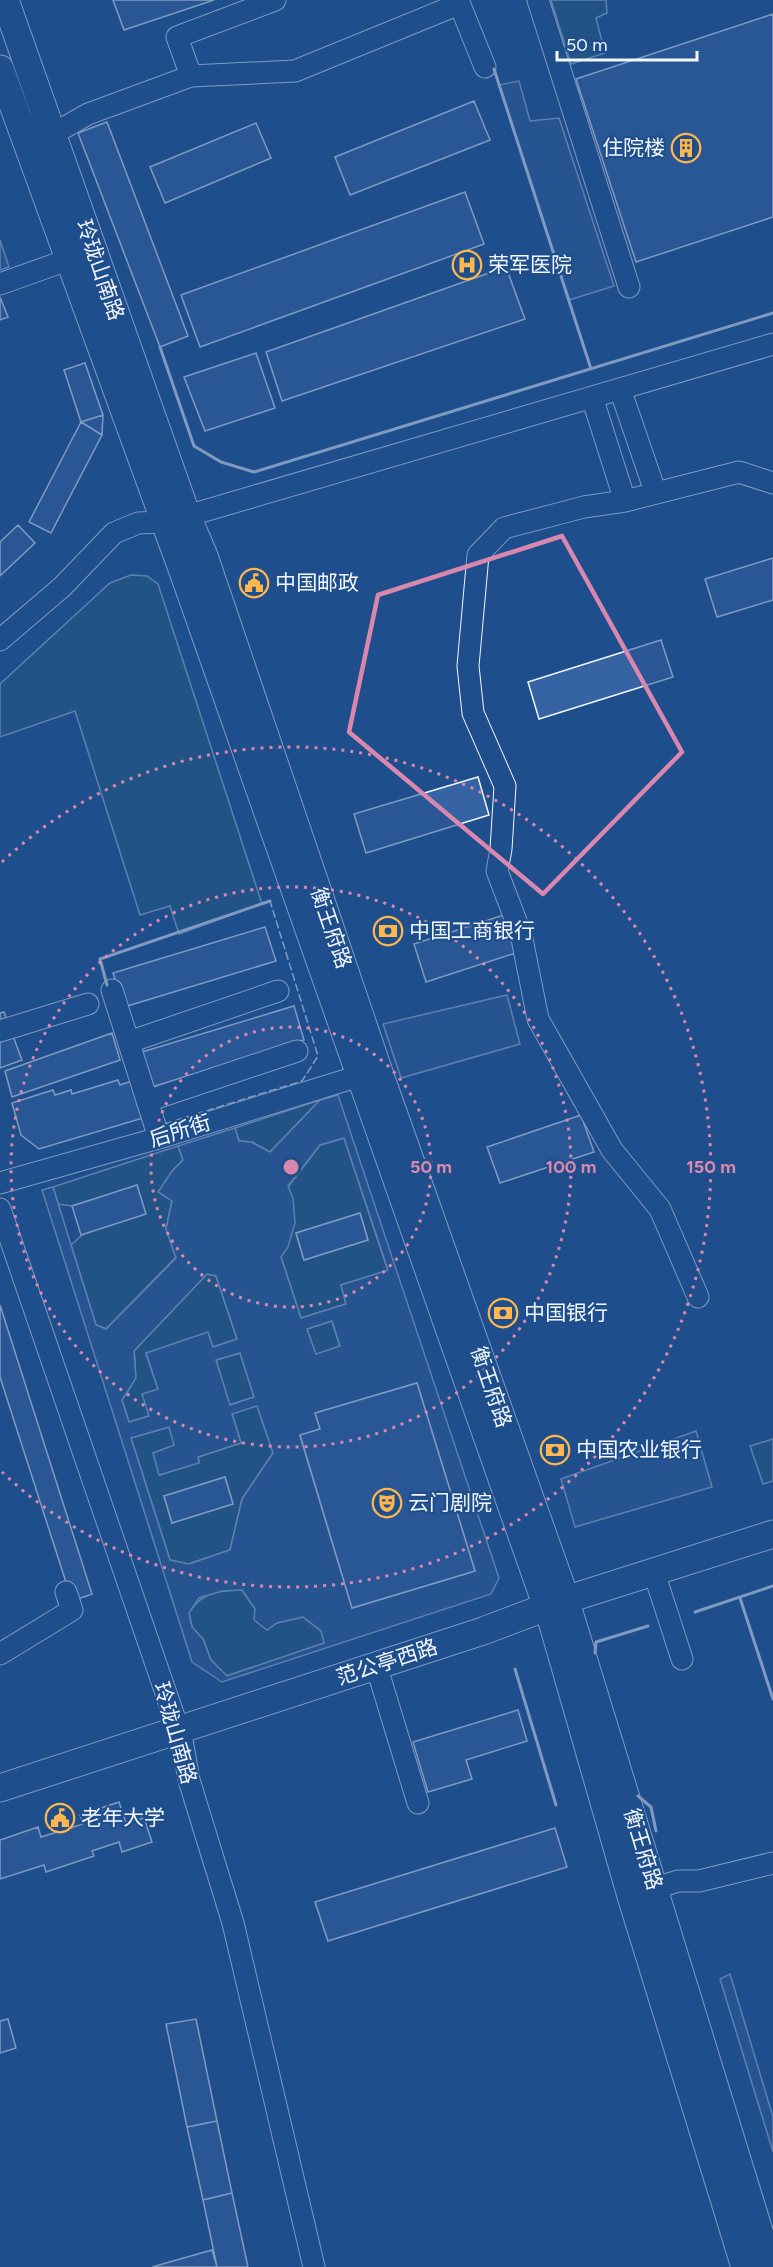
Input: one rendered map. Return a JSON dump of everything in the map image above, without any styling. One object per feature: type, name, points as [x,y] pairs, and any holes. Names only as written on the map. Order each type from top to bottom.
[{"type":"main road","name":"玲珑山南路","points":[[5,0],[53,134],[81,255]]},
{"type":"main road","name":"玲珑山南路","points":[[0,69],[81,255],[175,519]]},
{"type":"main road","name":"衡王府路","points":[[175,519],[185,577],[359,1076],[558,1610],[631,1896],[744,2267]]},
{"type":"main road","name":"衡王府路","points":[[175,519],[204,556],[558,1610],[656,1888],[770,2267]]},
{"type":"main road","name":"范公亭西路","points":[[0,1788],[380,1678],[558,1610],[773,1534]]},
{"type":"main road","name":"范公亭西路","points":[[0,1801],[180,1735],[483,1631],[658,1585],[773,1548]]},
{"type":"street","points":[[191,76],[177,37],[275,0]]},
{"type":"street","points":[[538,0],[629,286]]},
{"type":"street","points":[[53,134],[88,114],[191,76],[295,70],[459,2],[485,67]]},
{"type":"street","points":[[0,284],[81,255]]},
{"type":"street","points":[[0,640],[62,587],[114,533],[138,523],[175,519],[773,344]]},
{"type":"street","points":[[620,388],[655,491]]},
{"type":"street","points":[[592,397],[625,501]]},
{"type":"street","points":[[698,1297],[660,1209],[612,1149],[538,1019],[521,934],[497,871],[501,849],[504,786],[473,713],[468,666],[478,555],[504,528],[584,507],[625,501],[655,491],[739,472],[773,483]]},
{"type":"street","points":[[112,990],[159,1138]]},
{"type":"street","points":[[129,1042],[278,991]]},
{"type":"street","points":[[0,1030],[88,1004]]},
{"type":"street","points":[[147,1101],[297,1051]]},
{"type":"street","name":"后所街","points":[[0,1184],[359,1076]]},
{"type":"street","name":"玲珑山南路","points":[[0,1209],[180,1735],[189,1780],[233,1923],[314,2267]]},
{"type":"street","points":[[658,1585],[682,1659]]},
{"type":"street","points":[[0,1654],[72,1610],[66,1592]]},
{"type":"street","points":[[380,1678],[418,1803]]},
{"type":"street","points":[[656,1888],[678,1881],[699,1881],[773,1863]]},
{"type":"highlighted area","points":[[562,536],[682,752],[543,894],[349,732],[378,595]]},
{"type":"shaded area","points":[[551,0],[606,0],[607,13],[596,18],[605,53],[571,64]]},
{"type":"shaded area","points":[[519,81],[530,121],[559,118],[614,286],[569,300],[499,85]]},
{"type":"shaded area","points":[[0,240],[9,267],[0,270]]},
{"type":"shaded area","points":[[131,575],[147,576],[158,584],[262,904],[179,934],[170,906],[140,915],[75,711],[0,737],[0,684],[110,583]]},
{"type":"shaded area","points":[[507,995],[520,1044],[401,1078],[383,1024]]},
{"type":"shaded area","points":[[338,1095],[499,1578],[491,1594],[222,1682],[192,1662],[42,1190],[53,1187],[96,1325],[106,1329],[176,1258],[166,1229],[172,1201],[158,1192],[172,1171],[183,1160],[178,1146],[235,1128],[239,1141],[251,1142],[270,1152],[320,1100]],"holes":[[[344,1138],[388,1270],[341,1285],[346,1304],[301,1318],[281,1257],[288,1247],[295,1223],[293,1198],[288,1186],[320,1145]],[[207,1274],[216,1276],[237,1339],[213,1347],[208,1332],[146,1353],[158,1389],[142,1394],[149,1416],[129,1422],[122,1400],[136,1378],[134,1351]],[[332,1321],[340,1346],[316,1354],[307,1329]],[[240,1353],[254,1397],[230,1405],[216,1360]],[[417,1383],[475,1571],[352,1608],[300,1436],[320,1429],[316,1413]],[[257,1406],[273,1453],[242,1499],[230,1550],[189,1564],[170,1560],[131,1438],[169,1427],[174,1445],[153,1453],[159,1475],[199,1463],[198,1457],[241,1443],[232,1414]],[[242,1590],[255,1609],[254,1620],[267,1630],[277,1623],[303,1617],[321,1631],[324,1643],[227,1676],[211,1660],[203,1639],[192,1627],[189,1613],[199,1598],[222,1591]]]},
{"type":"shaded area","points":[[320,1100],[270,1152],[252,1142],[239,1141],[235,1128]]},
{"type":"shaded area","points":[[344,1138],[388,1271],[341,1285],[346,1304],[301,1318],[281,1257],[288,1242],[292,1223],[292,1204],[288,1187],[320,1145]],"holes":[[[360,1213],[368,1240],[304,1260],[296,1233]]]},
{"type":"shaded area","points":[[178,1146],[183,1160],[172,1171],[172,1201],[166,1229],[176,1257],[106,1329],[96,1325],[71,1245],[136,1186],[72,1206],[58,1204],[53,1187]]},
{"type":"shaded area","points":[[207,1274],[216,1276],[237,1339],[213,1347],[208,1333],[146,1354],[158,1389],[149,1416],[129,1422],[122,1400],[134,1377],[134,1351]]},
{"type":"shaded area","points":[[332,1321],[340,1347],[315,1355],[307,1329]]},
{"type":"shaded area","points":[[240,1353],[254,1397],[229,1405],[216,1360]]},
{"type":"shaded area","points":[[257,1405],[273,1453],[242,1499],[230,1550],[188,1564],[170,1560],[131,1438],[169,1427],[175,1445],[153,1453],[160,1475],[199,1462],[198,1457],[241,1443],[232,1413]],"holes":[[[225,1477],[233,1504],[172,1523],[164,1496]]]},
{"type":"shaded area","points":[[696,1431],[712,1487],[575,1527],[561,1479]]},
{"type":"shaded area","points":[[773,1439],[773,1481],[763,1484],[750,1446]]},
{"type":"shaded area","points":[[242,1590],[255,1609],[277,1623],[303,1617],[321,1631],[325,1643],[226,1676],[211,1660],[203,1639],[192,1627],[189,1612],[206,1596]]},
{"type":"shaded area","points":[[730,1974],[773,2117],[773,2152],[720,1979]]},
{"type":"building","points":[[113,0],[214,0],[124,30]]},
{"type":"building","name":"住院楼","points":[[773,14],[773,217],[636,262],[576,79]]},
{"type":"building","points":[[474,101],[490,140],[350,195],[335,157]]},
{"type":"building","points":[[107,122],[188,336],[160,347],[78,133]]},
{"type":"building","points":[[256,123],[271,158],[165,203],[150,167]]},
{"type":"building","points":[[465,192],[484,244],[200,347],[181,295]]},
{"type":"building","points":[[506,267],[525,319],[282,401],[266,352]]},
{"type":"building","points":[[0,297],[8,317],[0,320]]},
{"type":"building","points":[[256,353],[275,408],[205,431],[184,377]]},
{"type":"building","points":[[85,363],[103,415],[81,422],[64,370]]},
{"type":"building","points":[[103,415],[102,435],[81,422]]},
{"type":"building","points":[[81,422],[102,435],[51,533],[29,522]]},
{"type":"building","points":[[18,525],[35,543],[0,576],[0,542]]},
{"type":"building","points":[[773,558],[773,600],[717,617],[705,579]]},
{"type":"building","points":[[661,640],[673,677],[539,719],[528,682]]},
{"type":"building","points":[[478,777],[489,815],[366,853],[354,814]]},
{"type":"building","points":[[519,910],[531,948],[426,982],[414,944]]},
{"type":"building","points":[[265,927],[276,961],[124,1007],[113,973]]},
{"type":"building","points":[[294,1006],[304,1040],[152,1087],[142,1052]]},
{"type":"building","points":[[4,1012],[22,1060],[0,1068],[0,1013]]},
{"type":"building","points":[[112,1033],[120,1060],[12,1097],[5,1071]]},
{"type":"building","points":[[118,1080],[120,1085],[132,1081],[143,1118],[39,1149],[21,1135],[12,1103],[53,1090],[55,1095],[71,1090],[72,1094]]},
{"type":"building","points":[[581,1115],[594,1152],[500,1183],[487,1147]]},
{"type":"building","points":[[137,1185],[146,1214],[81,1235],[72,1206]]},
{"type":"building","points":[[360,1213],[368,1240],[304,1260],[296,1233]]},
{"type":"building","points":[[0,1305],[92,1594],[72,1601],[0,1377]]},
{"type":"building","name":"云门剧院","points":[[417,1383],[475,1571],[352,1608],[300,1435],[320,1429],[315,1413]]},
{"type":"building","points":[[225,1477],[233,1504],[172,1523],[164,1496]]},
{"type":"building","points":[[518,1710],[527,1741],[466,1760],[472,1779],[428,1792],[413,1742]]},
{"type":"building","points":[[119,1802],[126,1823],[144,1818],[152,1842],[122,1852],[119,1842],[92,1851],[94,1856],[46,1872],[44,1865],[0,1879],[0,1840],[38,1827],[41,1837],[83,1824],[80,1815]]},
{"type":"building","points":[[555,1828],[567,1867],[328,1941],[315,1902]]},
{"type":"building","points":[[8,2019],[16,2048],[0,2053],[0,2021]]},
{"type":"building","points":[[196,2019],[217,2121],[187,2127],[166,2024]]},
{"type":"building","points":[[217,2121],[232,2193],[203,2200],[187,2127]]},
{"type":"building","points":[[232,2193],[248,2267],[217,2267],[203,2200]]},
{"type":"building","points":[[212,2250],[217,2267],[152,2267]]},
{"type":"fence","points":[[164,1124],[302,1081],[318,1056],[270,901]]},
{"type":"wall","points":[[494,69],[591,369]]},
{"type":"wall","points":[[160,347],[194,446],[221,462],[254,472],[773,313]]},
{"type":"wall","points":[[107,985],[100,959],[270,901]]},
{"type":"wall","points":[[695,1612],[773,1586]]},
{"type":"wall","points":[[740,1598],[773,1699]]},
{"type":"wall","points":[[595,1653],[596,1642],[648,1626]]},
{"type":"wall","points":[[515,1669],[556,1805]]},
{"type":"wall","points":[[638,1796],[651,1807],[656,1831]]},
{"type":"place","name":"住院楼","points":[[686,148]]},
{"type":"place","name":"荣军医院","points":[[467,265]]},
{"type":"place","name":"中国邮政","points":[[254,583]]},
{"type":"place","name":"中国工商银行","points":[[388,931]]},
{"type":"place","name":"中国银行","points":[[503,1313]]},
{"type":"place","name":"中国农业银行","points":[[555,1450]]},
{"type":"place","name":"云门剧院","points":[[387,1503]]},
{"type":"place","name":"老年大学","points":[[60,1818]]}]
